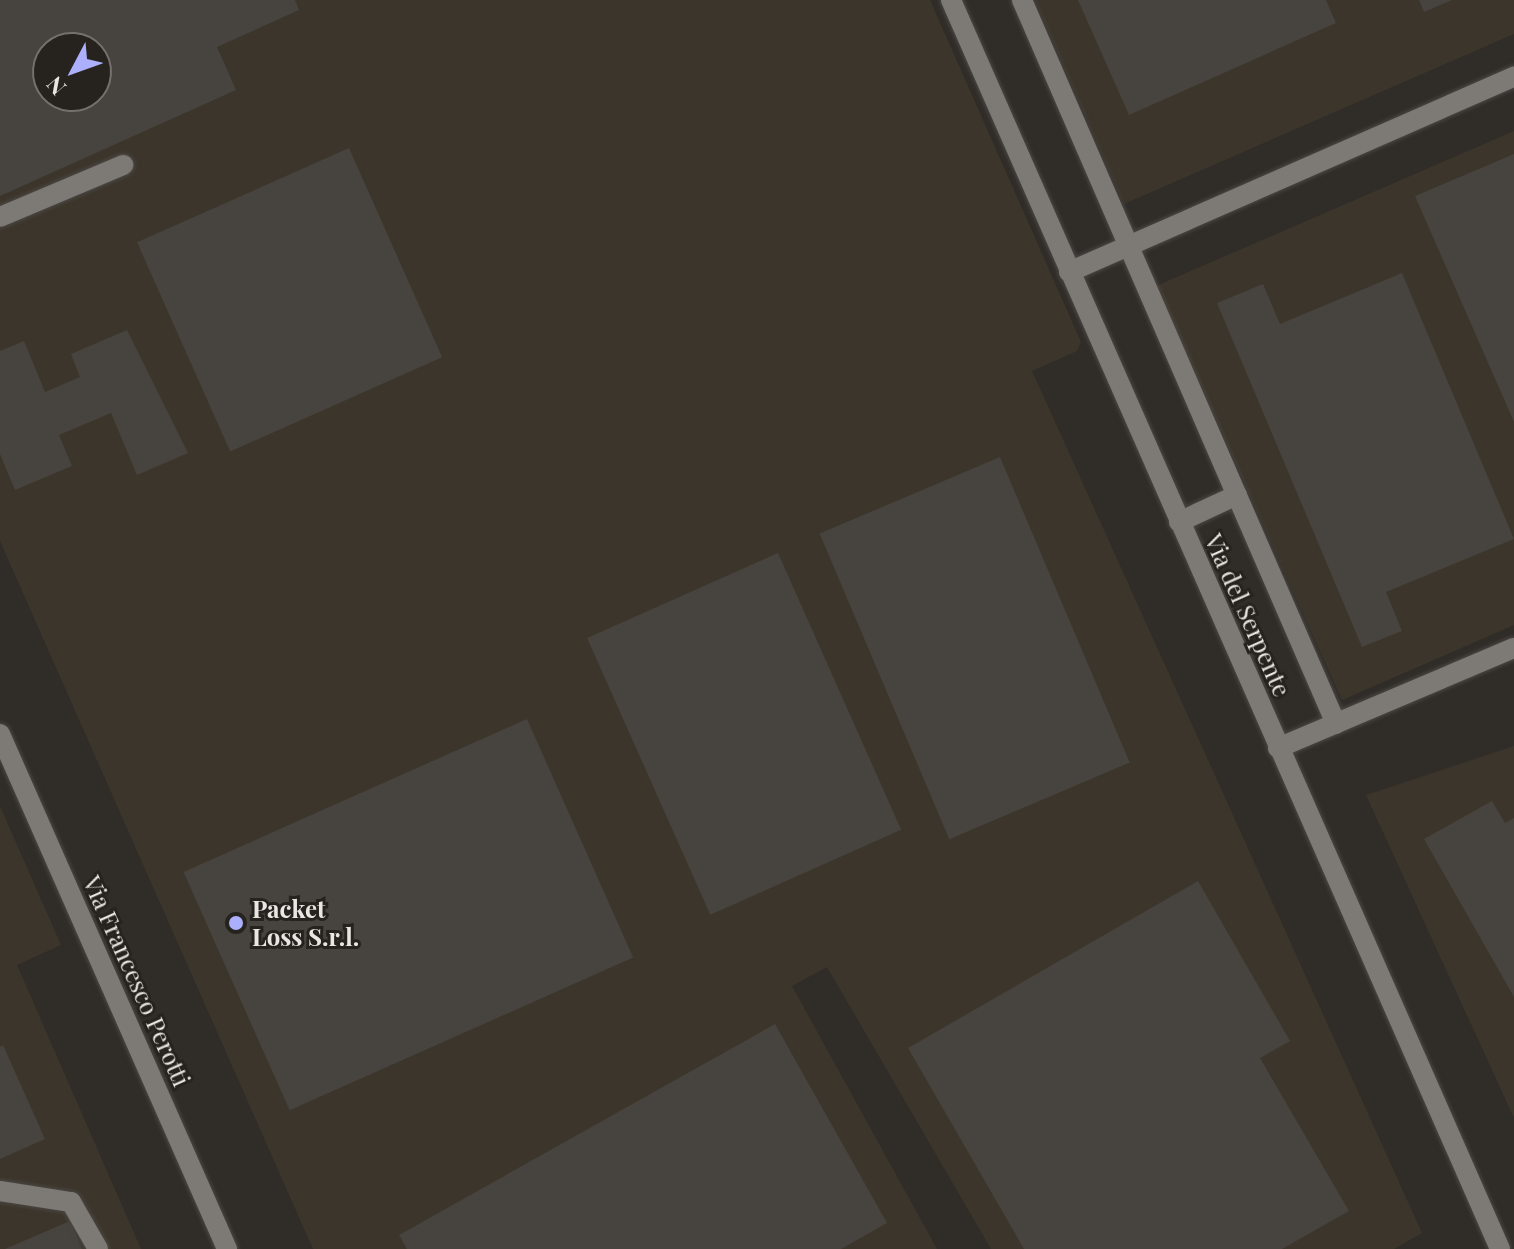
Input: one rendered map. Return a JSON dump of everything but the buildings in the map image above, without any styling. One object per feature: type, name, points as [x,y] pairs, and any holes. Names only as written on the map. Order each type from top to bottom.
[{"type":"street","name":"Via del Serpente","points":[[951,0],[1500,1249]]},
{"type":"street","points":[[1022,0],[1336,724]]},
{"type":"street","points":[[1069,272],[1514,77]]},
{"type":"street","points":[[0,217],[123,165]]},
{"type":"street","points":[[1179,522],[1237,495]]},
{"type":"street","points":[[1278,748],[1514,648]]},
{"type":"street","name":"Via Francesco Perotti","points":[[0,734],[227,1249]]},
{"type":"street","points":[[0,1191],[71,1202],[98,1249]]},
{"type":"shaded area","points":[[0,0],[930,0],[1081,342],[1077,351],[1032,371],[1422,1233],[1394,1249],[991,1249],[827,967],[792,986],[937,1249],[313,1249],[0,541]]},
{"type":"shaded area","points":[[1035,0],[1514,0],[1514,34],[1124,204]]},
{"type":"shaded area","points":[[1514,131],[1514,625],[1342,700],[1156,286]]},
{"type":"shaded area","points":[[1514,746],[1514,1118],[1366,795]]},
{"type":"shaded area","points":[[0,806],[61,945],[17,965],[141,1249],[0,1249]]},
{"type":"place","name":"Packet Loss S.r.l.","points":[[236,923]]}]
